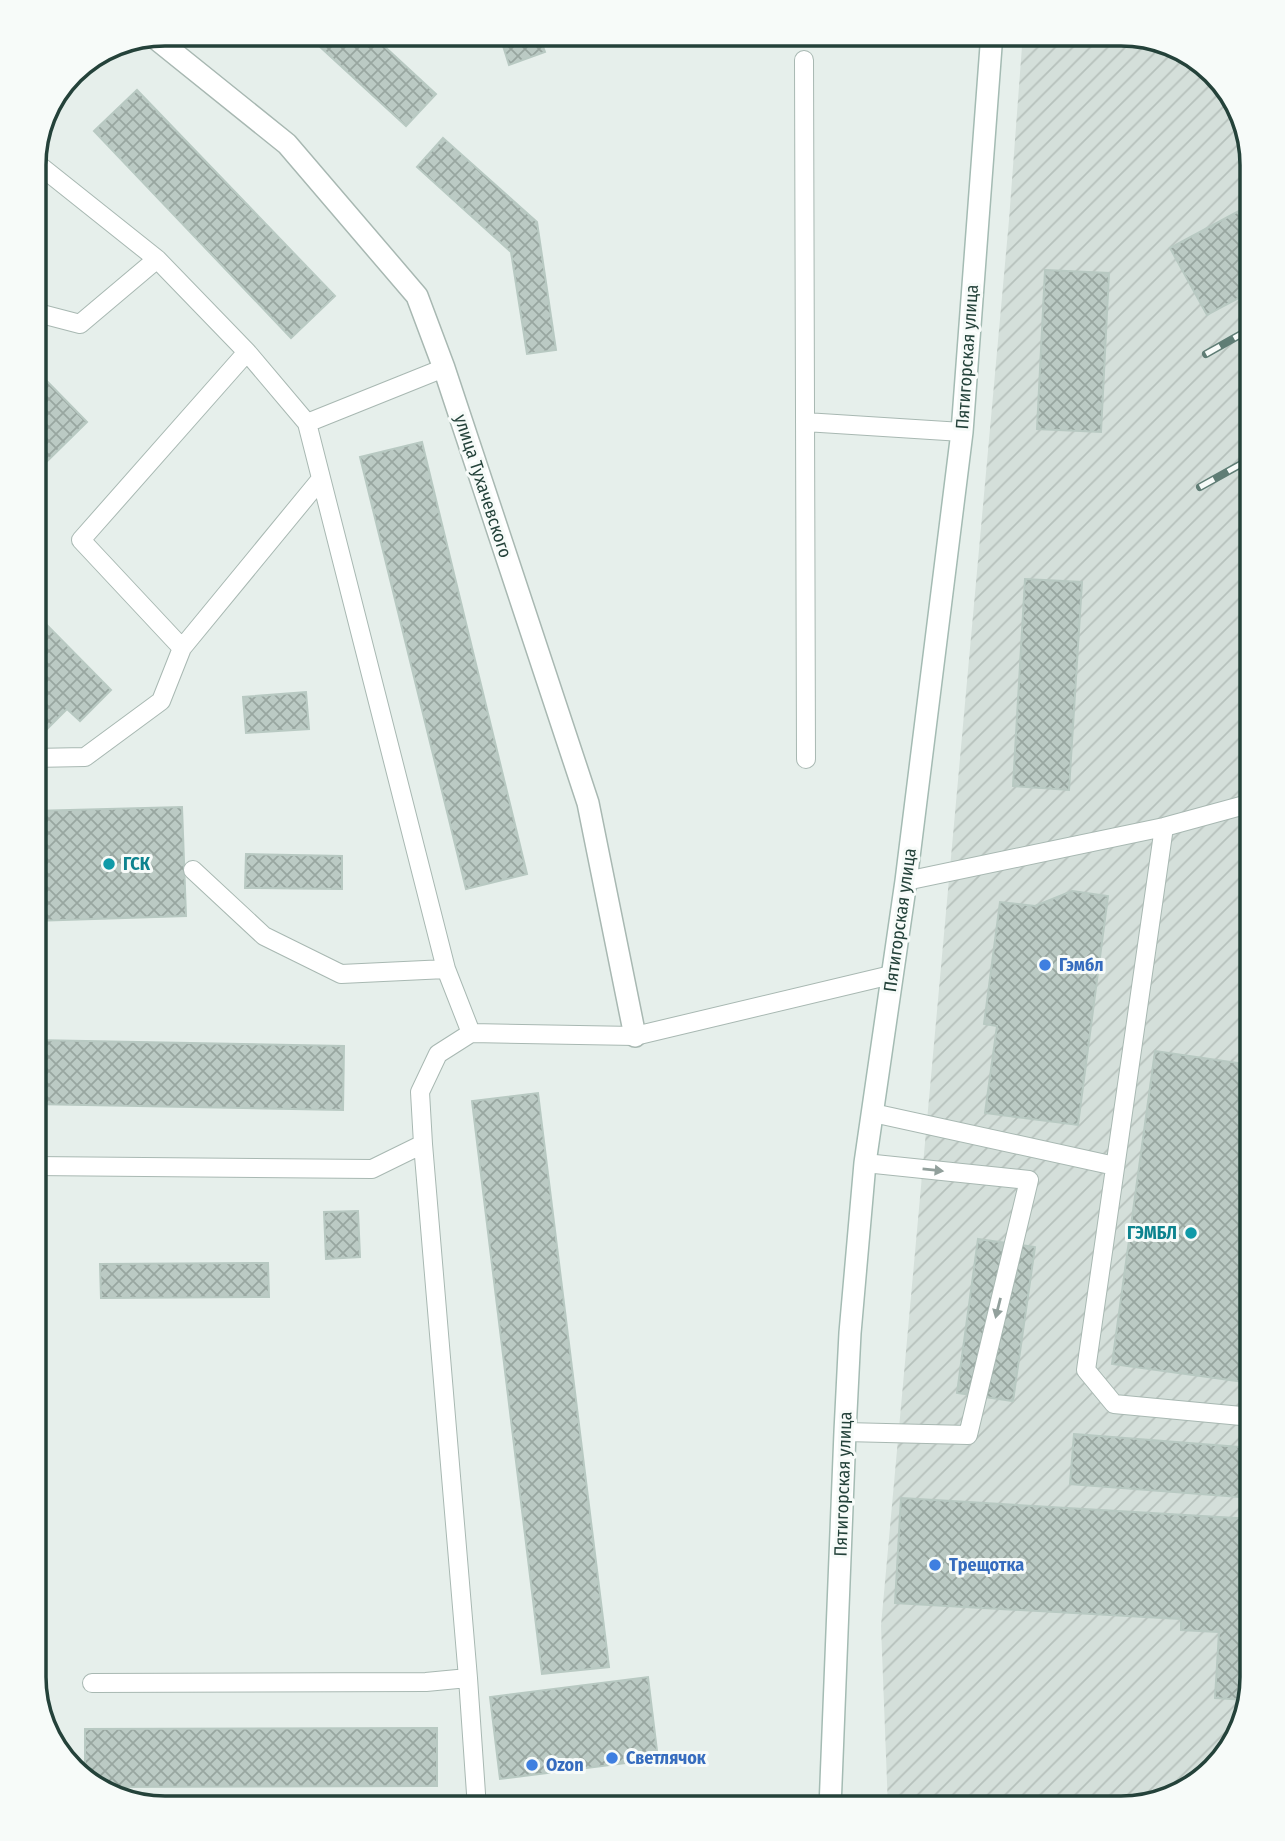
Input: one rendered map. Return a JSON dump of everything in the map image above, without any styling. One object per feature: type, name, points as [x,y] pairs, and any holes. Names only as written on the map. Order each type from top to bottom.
[{"type":"main road","name":"улица Тухачевского","points":[[165,46],[287,144],[417,296],[444,368],[588,803],[635,1036]]},
{"type":"main road","name":"Пятигорская улица","points":[[830,1796],[850,1333],[865,1163],[906,881],[962,432],[991,46]]},
{"type":"lane","points":[[804,60],[806,759]]},
{"type":"lane","points":[[46,171],[157,259],[247,352],[307,423],[446,969],[471,1033]]},
{"type":"lane","points":[[46,315],[80,324],[157,259]]},
{"type":"lane","points":[[182,648],[81,540],[247,352]]},
{"type":"lane","points":[[307,423],[444,368]]},
{"type":"lane","points":[[805,422],[962,432]]},
{"type":"lane","points":[[46,758],[85,757],[161,701],[182,648],[320,480]]},
{"type":"lane","points":[[906,881],[1164,827],[1240,806]]},
{"type":"lane","points":[[1164,827],[1086,1370],[1114,1404],[1240,1416]]},
{"type":"lane","points":[[193,870],[264,936],[341,974],[446,969]]},
{"type":"lane","points":[[476,1795],[422,1144],[420,1092],[438,1054],[471,1033],[635,1036],[891,975]]},
{"type":"lane","points":[[873,1113],[1115,1166]]},
{"type":"lane","points":[[46,1166],[373,1169],[422,1144]]},
{"type":"lane","points":[[845,1432],[968,1435],[1029,1180],[865,1163]]},
{"type":"lane","points":[[92,1683],[426,1682],[468,1678]]},
{"type":"shaded area","points":[[1022,46],[1128,46],[1158,52],[1193,70],[1205,80],[1224,105],[1235,134],[1240,165],[1240,1676],[1235,1707],[1224,1736],[1205,1761],[1180,1780],[1166,1786],[1120,1796],[888,1796],[881,1626],[1009,220]]},
{"type":"building","points":[[319,46],[384,46],[436,94],[406,126]]},
{"type":"building","points":[[503,46],[543,46],[545,52],[509,65]]},
{"type":"building","points":[[137,90],[335,296],[291,338],[94,131]]},
{"type":"building","points":[[443,138],[537,222],[556,350],[527,354],[511,252],[417,167]]},
{"type":"building","points":[[1240,210],[1240,297],[1207,315],[1170,248]]},
{"type":"building","points":[[1045,270],[1109,273],[1101,432],[1037,429]]},
{"type":"building","points":[[46,380],[87,422],[46,462]]},
{"type":"building","points":[[422,442],[527,874],[466,889],[360,457]]},
{"type":"building","points":[[1025,579],[1082,582],[1069,790],[1013,786]]},
{"type":"building","points":[[46,624],[111,690],[80,721],[67,709],[46,730]]},
{"type":"building","points":[[306,692],[309,729],[246,733],[243,697]]},
{"type":"building","name":"ГСК","points":[[182,807],[186,916],[46,921],[46,811]]},
{"type":"building","points":[[246,854],[342,856],[342,889],[245,888]]},
{"type":"building","name":"Гэмбл","points":[[1072,891],[1108,896],[1078,1125],[985,1113],[997,1026],[984,1024],[1000,902],[1035,906]]},
{"type":"building","points":[[46,1040],[344,1046],[343,1110],[46,1104]]},
{"type":"building","name":"ГЭМБЛ","points":[[1155,1051],[1240,1063],[1240,1381],[1112,1364]]},
{"type":"building","points":[[538,1093],[609,1667],[542,1674],[472,1101]]},
{"type":"building","points":[[358,1211],[360,1257],[326,1259],[324,1212]]},
{"type":"building","points":[[978,1239],[1035,1247],[1013,1401],[957,1393]]},
{"type":"building","points":[[268,1263],[269,1297],[101,1298],[100,1264]]},
{"type":"building","points":[[1074,1434],[1240,1447],[1240,1497],[1070,1484]]},
{"type":"building","points":[[901,1498],[1240,1518],[1240,1676],[1237,1699],[1215,1698],[1219,1632],[1181,1630],[1181,1619],[895,1603]]},
{"type":"building","points":[[648,1677],[658,1759],[500,1779],[490,1697]]},
{"type":"building","points":[[437,1728],[437,1786],[122,1787],[105,1780],[85,1765],[85,1729]]},
{"type":"railway","points":[[1206,354],[1240,335]]},
{"type":"railway","points":[[1200,487],[1240,465]]},
{"type":"place","name":"ГСК","points":[[109,864]]},
{"type":"place","name":"Гэмбл","points":[[1045,965]]},
{"type":"place","name":"ГЭМБЛ","points":[[1191,1233]]},
{"type":"place","name":"Трещотка","points":[[935,1565]]},
{"type":"place","name":"Светлячок","points":[[612,1758]]},
{"type":"place","name":"Ozon","points":[[532,1765]]}]
